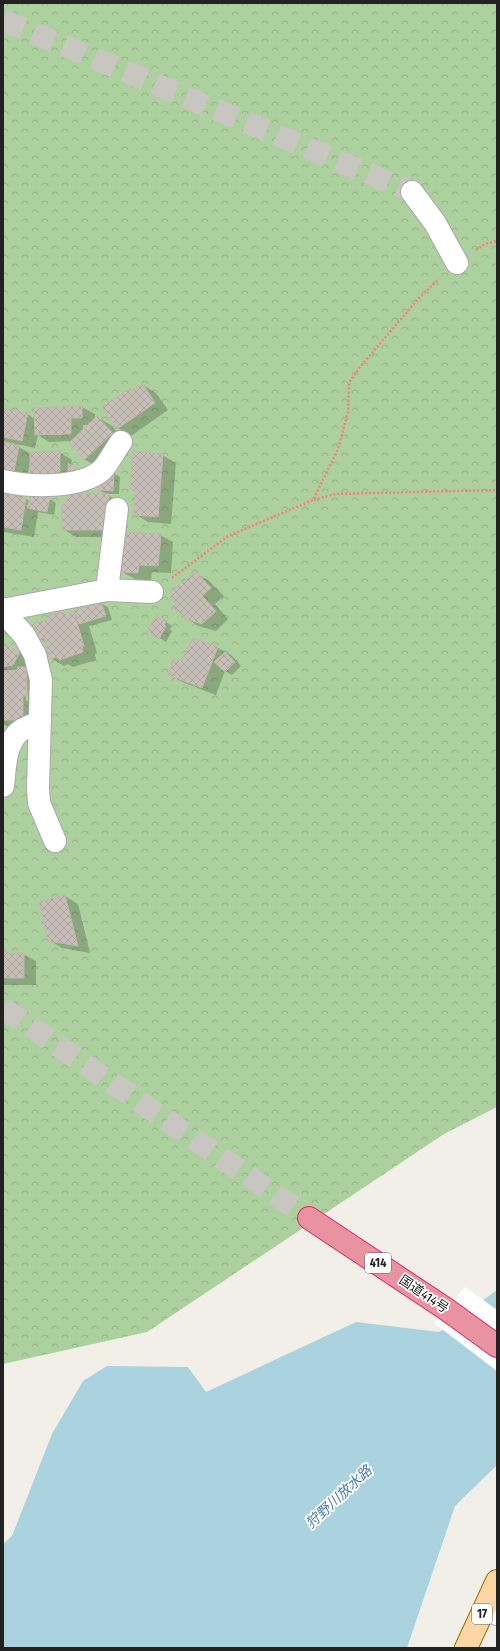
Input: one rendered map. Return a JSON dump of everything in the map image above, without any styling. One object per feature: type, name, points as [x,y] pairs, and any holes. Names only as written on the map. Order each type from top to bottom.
[{"type":"highway","name":"国道414号","points":[[309,1218],[446,1309],[497,1346]]},
{"type":"main road","name":"17","points":[[466,1648],[490,1612],[497,1581]]},
{"type":"street","points":[[412,192],[435,223],[457,263]]},
{"type":"street","points":[[3,481],[39,485],[79,482],[102,470],[120,442]]},
{"type":"street","points":[[107,590],[117,509]]},
{"type":"street","points":[[3,611],[107,590],[152,592]]},
{"type":"street","points":[[3,611],[24,634],[35,655],[41,680],[38,795],[39,802],[54,841]]},
{"type":"street","points":[[3,786],[8,750],[13,739],[20,731],[40,722]]},
{"type":"path","points":[[313,500],[338,449],[348,412],[349,383],[359,368],[420,297],[457,263],[485,244],[497,242]]},
{"type":"path","points":[[152,592],[228,536],[313,500],[335,494],[497,490]]},
{"type":"green space","points":[[3,3],[497,3],[497,1107],[444,1134],[147,1332],[3,1364]]},
{"type":"water","name":"狩野川放水路","points":[[497,1290],[497,1465],[455,1506],[407,1648],[3,1648],[3,1544],[12,1536],[52,1434],[83,1381],[107,1366],[188,1367],[206,1392],[356,1322],[439,1332]]},
{"type":"pier","points":[[465,1287],[497,1310],[497,1371],[434,1323]]},
{"type":"building","points":[[143,384],[155,403],[117,429],[102,407],[130,388],[132,391]]},
{"type":"building","points":[[82,406],[82,418],[71,418],[71,434],[35,435],[34,408]]},
{"type":"building","points":[[3,408],[28,413],[22,441],[3,437]]},
{"type":"building","points":[[97,416],[113,433],[84,460],[69,443]]},
{"type":"building","points":[[3,442],[19,446],[13,476],[3,474]]},
{"type":"building","points":[[60,451],[60,472],[56,472],[56,478],[30,475],[30,452]]},
{"type":"building","points":[[133,451],[163,454],[158,517],[134,515],[135,490],[130,489]]},
{"type":"building","points":[[68,463],[80,471],[68,474]]},
{"type":"building","points":[[114,472],[113,491],[98,490],[98,481]]},
{"type":"building","points":[[4,490],[19,494],[18,497],[26,498],[21,530],[3,527]]},
{"type":"building","points":[[67,493],[109,494],[108,530],[62,530],[62,504],[67,504]]},
{"type":"building","points":[[31,494],[50,498],[47,512],[27,508]]},
{"type":"building","points":[[123,532],[161,534],[158,566],[139,565],[138,573],[121,572]]},
{"type":"building","points":[[196,572],[211,588],[202,596],[216,611],[202,624],[187,619],[174,608],[176,604],[170,597],[172,595],[170,592]]},
{"type":"building","points":[[101,602],[106,616],[79,624],[74,610]]},
{"type":"building","points":[[62,612],[63,615],[74,612],[84,646],[82,647],[83,652],[59,660],[57,657],[50,659],[44,638],[39,640],[34,623],[48,620],[46,616]]},
{"type":"building","points":[[157,615],[167,621],[164,625],[166,627],[159,639],[147,631]]},
{"type":"building","points":[[193,638],[218,647],[202,688],[168,675],[174,659],[182,661]]},
{"type":"building","points":[[3,643],[20,652],[13,665],[3,667]]},
{"type":"building","points":[[225,652],[235,662],[225,672],[214,662]]},
{"type":"building","points":[[18,667],[26,667],[27,696],[23,696],[23,720],[3,720],[3,671],[17,670]]},
{"type":"building","points":[[65,895],[78,946],[48,941],[39,902]]},
{"type":"building","points":[[3,949],[5,949],[6,953],[24,953],[24,978],[3,978]]},
{"type":"tunnel","points":[[3,20],[412,192]]},
{"type":"tunnel","points":[[3,1008],[309,1218]]}]
